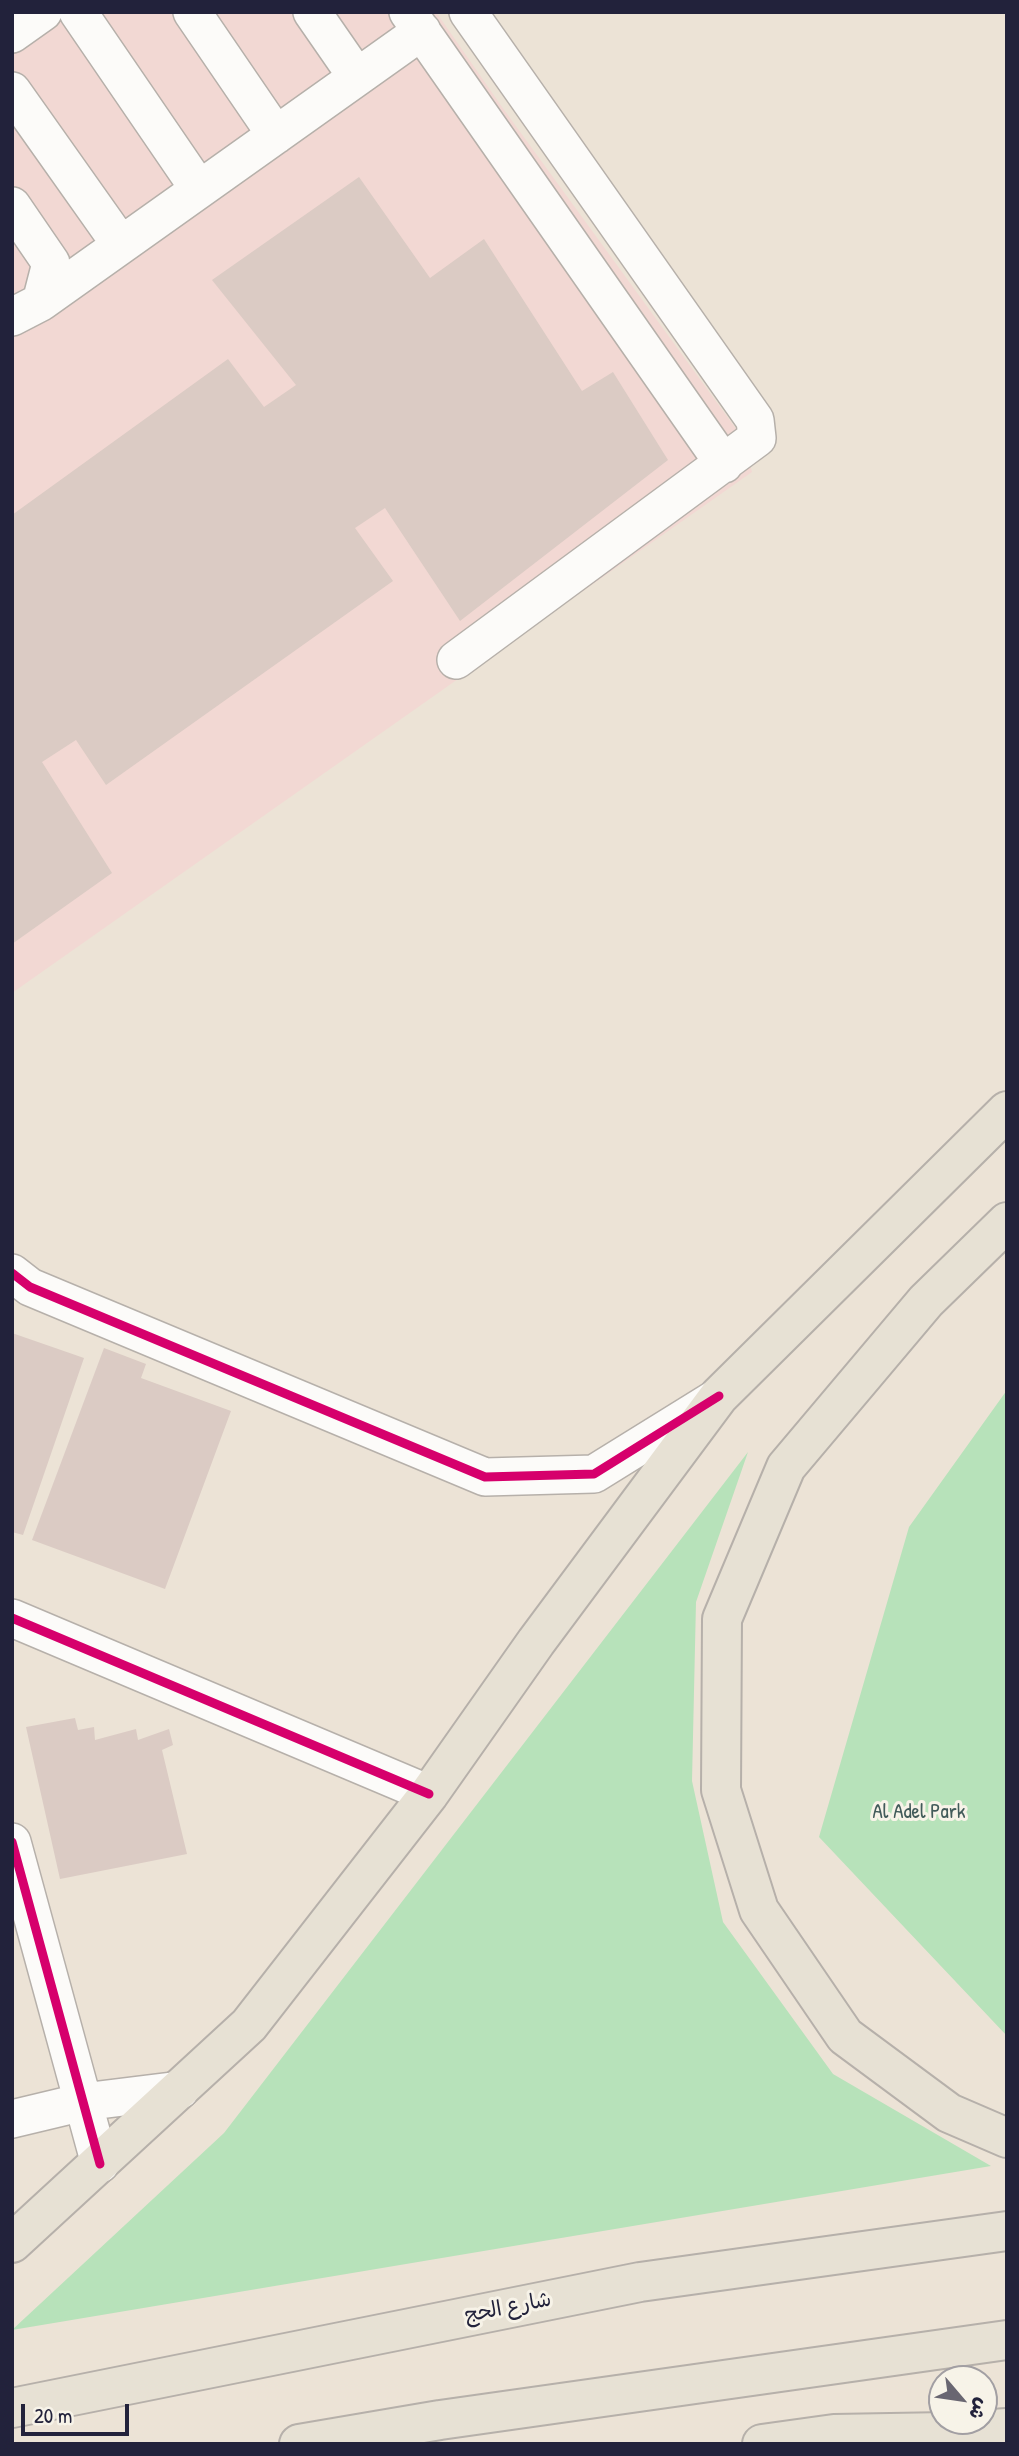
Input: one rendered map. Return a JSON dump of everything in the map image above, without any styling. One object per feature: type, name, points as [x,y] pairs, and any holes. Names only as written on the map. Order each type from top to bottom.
[{"type":"main road","points":[[12,2243],[249,2025],[429,1794],[536,1642],[719,1396],[1007,1111]]},
{"type":"main road","points":[[1007,1222],[926,1301],[786,1467],[722,1619],[721,1790],[759,1910],[845,2036],[948,2113],[1007,2138]]},
{"type":"main road","name":"شارع الحج","points":[[12,2408],[639,2282],[1007,2231]]},
{"type":"main road","points":[[299,2444],[440,2420],[1007,2340]]},
{"type":"main road","points":[[762,2444],[834,2434],[938,2438],[1007,2428]]},
{"type":"street","points":[[12,34],[43,12]]},
{"type":"street","points":[[78,12],[200,189]]},
{"type":"street","points":[[192,12],[276,135]]},
{"type":"street","points":[[312,12],[357,77]]},
{"type":"street","points":[[456,660],[757,438],[755,420],[468,12]]},
{"type":"street","points":[[27,309],[357,77],[415,22],[724,464]]},
{"type":"street","points":[[12,91],[121,245]]},
{"type":"street","points":[[12,206],[51,263],[27,309]]},
{"type":"street","points":[[12,1273],[30,1287],[485,1477],[594,1474],[719,1396]]},
{"type":"street","points":[[12,1618],[429,1794]]},
{"type":"street","points":[[12,1842],[100,2164]]},
{"type":"street","points":[[12,2119],[83,2102],[180,2091]]},
{"type":"shaded area","points":[[12,12],[436,12],[742,437],[752,472],[12,993]]},
{"type":"green space","name":"Al Adel Park","points":[[1007,1390],[1007,2036],[819,1837],[909,1527]]},
{"type":"green space","points":[[748,1452],[696,1602],[692,1781],[723,1922],[833,2074],[991,2166],[12,2330],[224,2133]]},
{"type":"building","points":[[359,177],[430,278],[484,239],[582,391],[613,372],[668,460],[460,621],[385,508],[355,528],[393,581],[106,785],[76,740],[42,762],[112,873],[12,944],[12,515],[228,359],[264,407],[296,385],[212,280]]},
{"type":"building","points":[[12,1333],[84,1358],[23,1535],[12,1532]]},
{"type":"building","points":[[104,1348],[146,1364],[141,1378],[231,1411],[165,1589],[32,1540]]},
{"type":"building","points":[[75,1718],[78,1730],[94,1727],[95,1740],[136,1729],[138,1740],[169,1729],[173,1745],[162,1750],[187,1854],[60,1879],[26,1727]]},
{"type":"cycle path","points":[[12,1273],[30,1287],[485,1477],[594,1474],[719,1396]]},
{"type":"cycle path","points":[[12,1618],[429,1794]]},
{"type":"cycle path","points":[[12,1842],[100,2164]]}]
